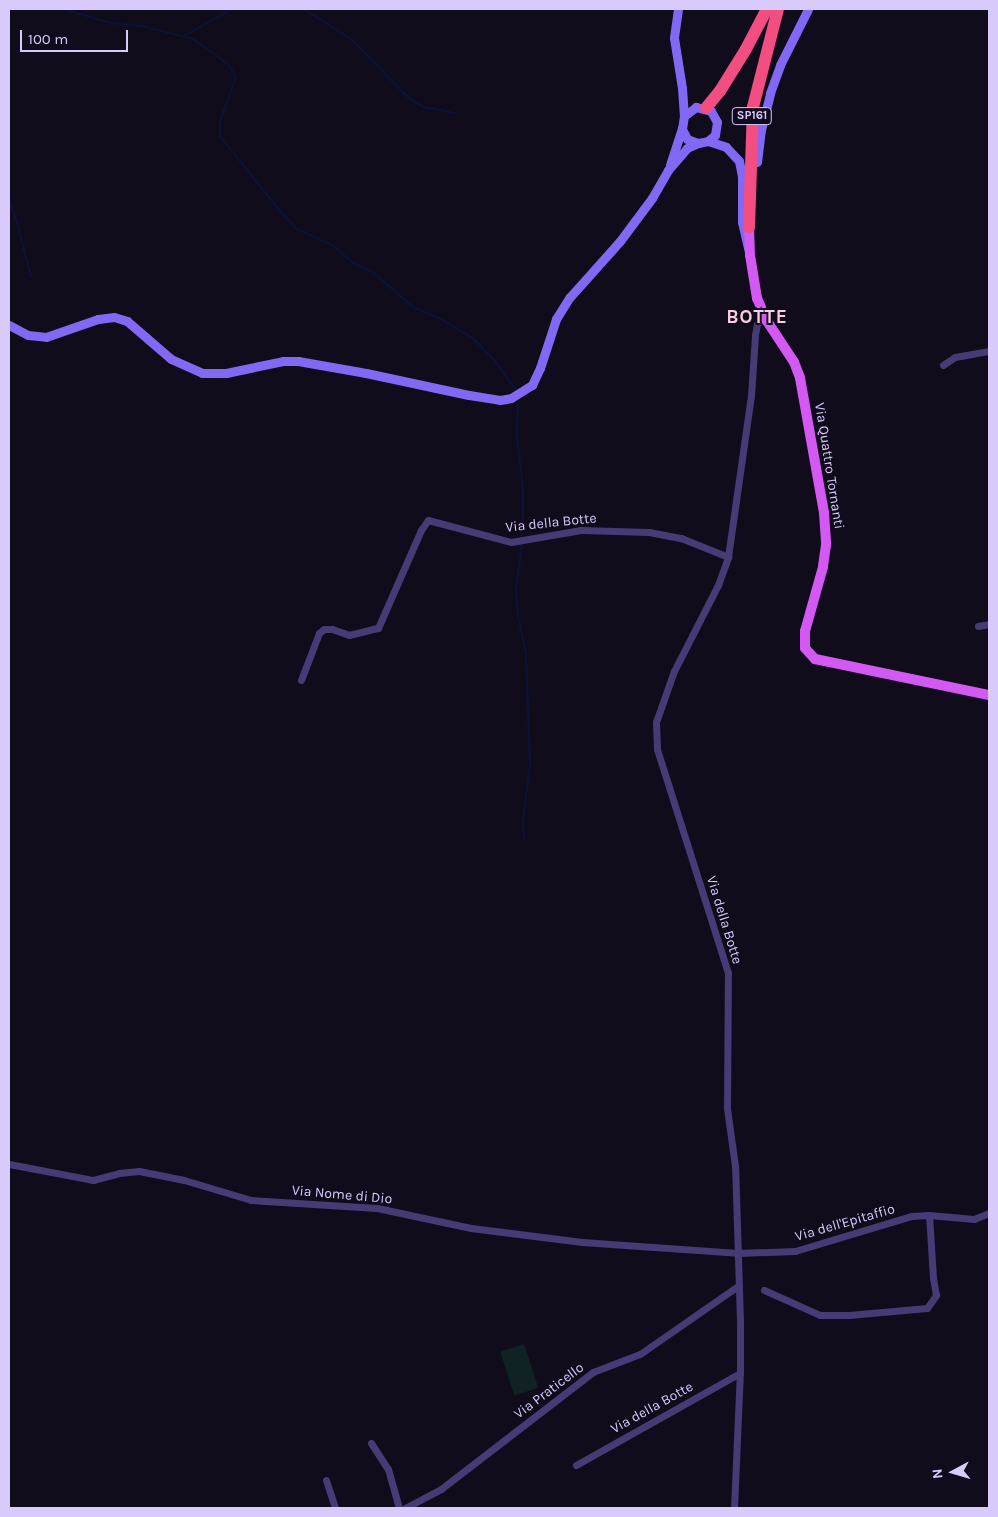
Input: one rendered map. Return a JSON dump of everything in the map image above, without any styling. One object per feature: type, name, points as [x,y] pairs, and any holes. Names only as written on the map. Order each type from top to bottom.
[{"type":"highway","name":"SP161","points":[[701,108],[720,91],[746,49],[767,9]]},
{"type":"highway","name":"SP161","points":[[750,227],[753,107],[778,9]]},
{"type":"main road","points":[[9,325],[28,335],[46,337],[98,319],[114,317],[127,321],[171,359],[202,373],[226,372],[283,360],[298,361],[469,395],[500,400],[511,398],[532,385],[540,368],[556,319],[576,290],[620,241],[652,198],[668,170],[682,130],[684,116],[682,88],[674,38],[678,9]]},
{"type":"main road","points":[[750,227],[759,139],[767,103],[780,65],[808,9]]},
{"type":"main road","points":[[668,170],[687,148],[708,141],[715,135],[717,122],[715,116],[688,100],[682,88]]},
{"type":"main road","points":[[684,116],[701,108]]},
{"type":"main road","points":[[682,130],[688,139],[698,143]]},
{"type":"main road","points":[[708,141],[726,147],[739,161],[742,177],[742,222],[750,255]]},
{"type":"main road","name":"Via Quattro Tornanti","points":[[750,227],[750,255],[756,291],[763,315],[790,356],[800,378],[824,513],[826,545],[823,567],[805,631],[805,648],[815,659],[989,695]]},
{"type":"street","name":"Via della Botte","points":[[734,1508],[740,1372],[736,1166],[726,1108],[728,973],[657,749],[656,722],[674,671],[718,585],[728,557],[751,396],[756,329],[763,315]]},
{"type":"street","points":[[942,366],[955,357],[989,351]]},
{"type":"street","name":"Via della Botte","points":[[301,680],[319,633],[324,629],[332,629],[349,635],[378,628],[421,530],[428,520],[511,542],[581,530],[649,532],[681,538],[728,557]]},
{"type":"street","points":[[978,626],[989,624]]},
{"type":"street","name":"Via Nome di Dio","points":[[9,1164],[93,1180],[119,1173],[139,1172],[184,1180],[251,1200],[378,1208],[471,1228],[582,1242],[738,1253]]},
{"type":"street","name":"Via dell'Epitaffio","points":[[738,1253],[795,1251],[912,1216],[929,1215],[974,1219],[989,1213]]},
{"type":"street","points":[[764,1290],[820,1315],[849,1315],[927,1308],[936,1295],[933,1278],[929,1215]]},
{"type":"street","name":"Via Praticello","points":[[404,1508],[442,1489],[593,1372],[640,1354],[738,1286]]},
{"type":"street","name":"Via della Botte","points":[[576,1465],[740,1372]]},
{"type":"street","points":[[371,1443],[388,1469],[399,1508]]},
{"type":"street","points":[[326,1480],[335,1508]]},
{"type":"shaded area","points":[[524,1344],[538,1388],[514,1395],[500,1352]]},
{"type":"waterway","points":[[63,9],[111,23],[142,26],[193,39],[227,63],[235,75],[235,80],[220,121],[220,136],[279,210],[297,229],[334,246],[353,263],[374,273],[413,307],[441,319],[473,338],[494,360],[515,389]]},
{"type":"waterway","points":[[184,36],[232,9]]},
{"type":"waterway","points":[[304,9],[351,39],[411,100],[424,107],[454,113]]},
{"type":"waterway","points":[[9,201],[16,219],[31,277]]},
{"type":"waterway","points":[[518,404],[517,438],[523,488],[523,520]]},
{"type":"waterway","points":[[522,544],[516,590],[518,616],[526,654],[530,764],[523,823],[524,838]]},
{"type":"district","name":"BOTTE","points":[[757,318]]}]
